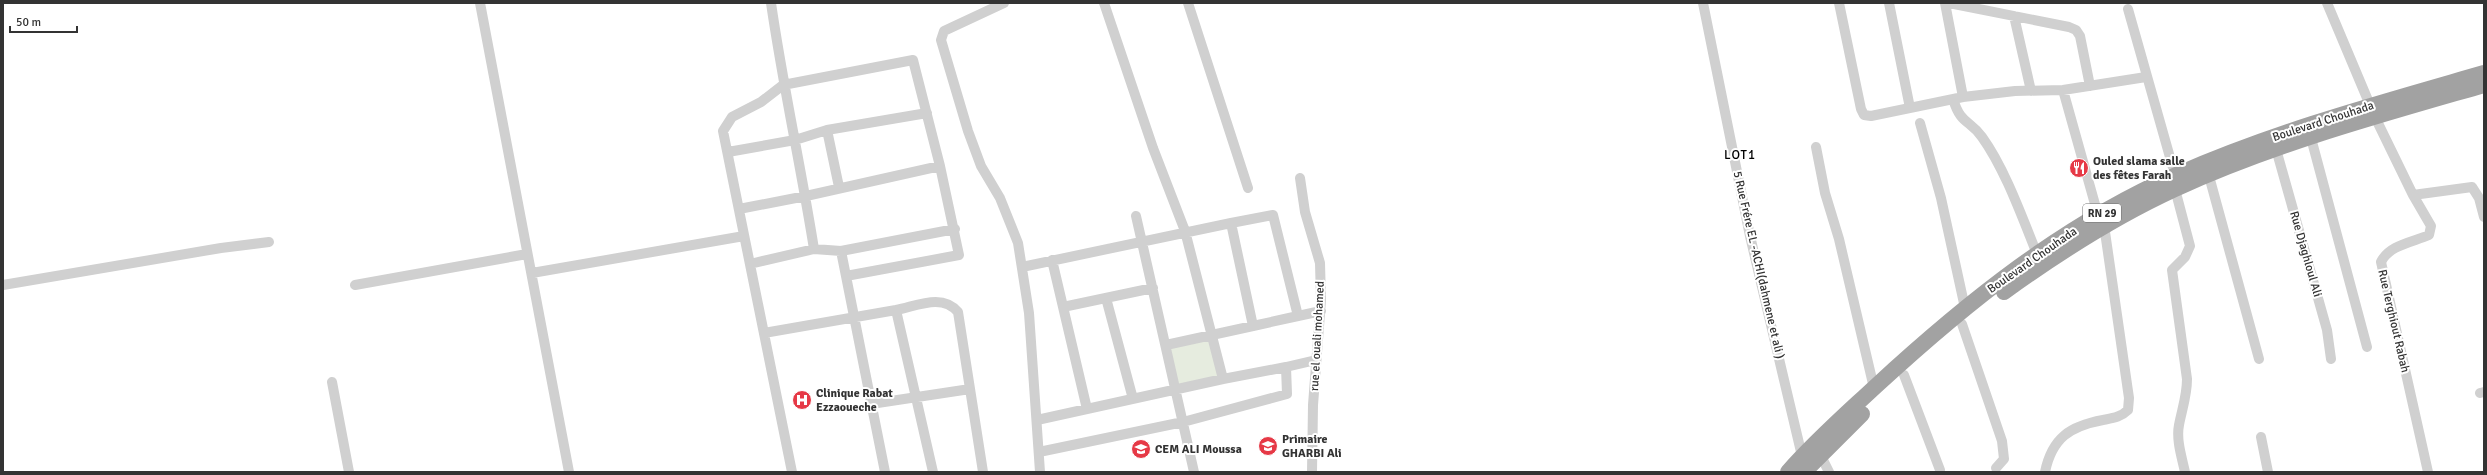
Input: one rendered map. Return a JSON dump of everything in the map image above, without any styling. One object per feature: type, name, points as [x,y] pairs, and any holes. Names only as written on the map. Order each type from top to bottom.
[{"type":"highway","name":"Boulevard Chouhada","points":[[2175,182],[2250,145],[2372,111],[2484,73]]},
{"type":"highway","name":"RN 29","points":[[1804,472],[1818,449],[1962,324],[2101,220],[2175,182],[2209,176],[2276,149],[2311,138],[2372,111],[2484,85]]},
{"type":"highway","name":"Boulevard Chouhada","points":[[1788,472],[1802,456],[1818,449],[1874,388],[1966,308],[2037,254],[2101,220]]},
{"type":"street","points":[[480,3],[569,472]]},
{"type":"street","points":[[771,3],[783,84],[806,196],[814,249]]},
{"type":"street","points":[[1004,3],[944,31],[941,40],[968,131],[981,166],[1000,198],[1018,243],[1029,313],[1040,472]]},
{"type":"street","points":[[1104,3],[1153,148],[1185,231],[1211,335],[1224,379]]},
{"type":"street","points":[[1188,3],[1248,188]]},
{"type":"street","name":"5 Rue Frére EL -ACHI(dahmene et ali )","points":[[1703,3],[1750,236],[1802,456]]},
{"type":"street","points":[[1839,3],[1861,109],[1864,115],[1871,116],[1958,98],[2031,91],[2064,90],[2146,77]]},
{"type":"street","points":[[1889,3],[1910,108]]},
{"type":"street","points":[[1945,3],[1958,98],[1957,113],[1982,136],[2013,196],[2037,254]]},
{"type":"street","points":[[1949,3],[2069,27],[2076,30],[2080,36],[2090,86]]},
{"type":"street","name":"Rue Terghiout Rabah","points":[[2327,3],[2372,111],[2413,195],[2430,222],[2431,231],[2429,235],[2393,249],[2384,256],[2381,262],[2428,472]]},
{"type":"street","points":[[2128,9],[2175,182],[2190,246],[2185,257],[2172,270],[2187,379],[2187,395],[2178,426],[2178,438],[2185,472]]},
{"type":"street","points":[[2014,16],[2031,91]]},
{"type":"street","points":[[792,472],[723,131],[732,117],[760,102],[783,84],[913,60],[955,229],[959,255],[846,276]]},
{"type":"street","points":[[2045,472],[2054,448],[2070,429],[2083,423],[2123,416],[2128,410],[2128,398],[2101,220],[2064,90]]},
{"type":"street","points":[[728,152],[795,140],[827,130],[927,113]]},
{"type":"street","points":[[1920,123],[1941,198],[1966,308]]},
{"type":"street","points":[[827,130],[839,187]]},
{"type":"street","points":[[2311,138],[2367,347]]},
{"type":"street","points":[[1816,146],[1825,193],[1839,239],[1874,388]]},
{"type":"street","name":"Rue Djaghloul Ali","points":[[2276,149],[2328,330],[2331,359]]},
{"type":"street","points":[[739,209],[806,196],[839,187],[940,166]]},
{"type":"street","points":[[2209,176],[2259,359]]},
{"type":"street","name":"rue el ouali mohamed","points":[[1300,178],[1305,212],[1320,263],[1320,311],[1313,405],[1312,472]]},
{"type":"street","points":[[2413,195],[2472,187],[2479,198],[2484,217]]},
{"type":"street","points":[[1022,267],[1185,231],[1272,215],[1298,316]]},
{"type":"street","points":[[1136,216],[1194,472]]},
{"type":"street","points":[[1231,223],[1253,326]]},
{"type":"street","points":[[750,264],[814,249],[841,251],[955,229]]},
{"type":"street","points":[[532,273],[744,236]]},
{"type":"street","points":[[3,286],[221,248],[269,242]]},
{"type":"street","points":[[841,251],[885,472]]},
{"type":"street","points":[[355,285],[527,254]]},
{"type":"street","points":[[1052,260],[1087,409]]},
{"type":"street","points":[[1064,307],[1153,288]]},
{"type":"street","points":[[1106,298],[1133,399]]},
{"type":"street","points":[[764,333],[854,316],[896,310],[941,300],[951,304],[958,312],[983,472]]},
{"type":"street","points":[[896,310],[933,472]]},
{"type":"street","points":[[1166,345],[1320,311]]},
{"type":"street","points":[[1962,324],[2002,441],[2004,459],[1996,468]]},
{"type":"street","points":[[1037,420],[1316,360]]},
{"type":"street","points":[[1039,452],[1183,422],[1287,394],[1286,367]]},
{"type":"street","points":[[1904,375],[1940,470]]},
{"type":"street","points":[[332,382],[349,472]]},
{"type":"street","points":[[872,404],[970,389]]},
{"type":"street","points":[[2261,437],[2268,472]]},
{"type":"street","points":[[1818,449],[1829,472]]},
{"type":"shaded area","points":[[1209,338],[1220,377],[1178,386],[1169,347]]},
{"type":"place","name":"Ouled slama salle des fêtes Farah","points":[[2079,168]]},
{"type":"place","name":"Clinique Rabat Ezzaoueche","points":[[802,400]]},
{"type":"place","name":"Primaire GHARBI Ali","points":[[1268,446]]},
{"type":"place","name":"CEM ALI Moussa","points":[[1141,449]]},
{"type":"district","name":"LOT1","points":[[1740,154]]}]
